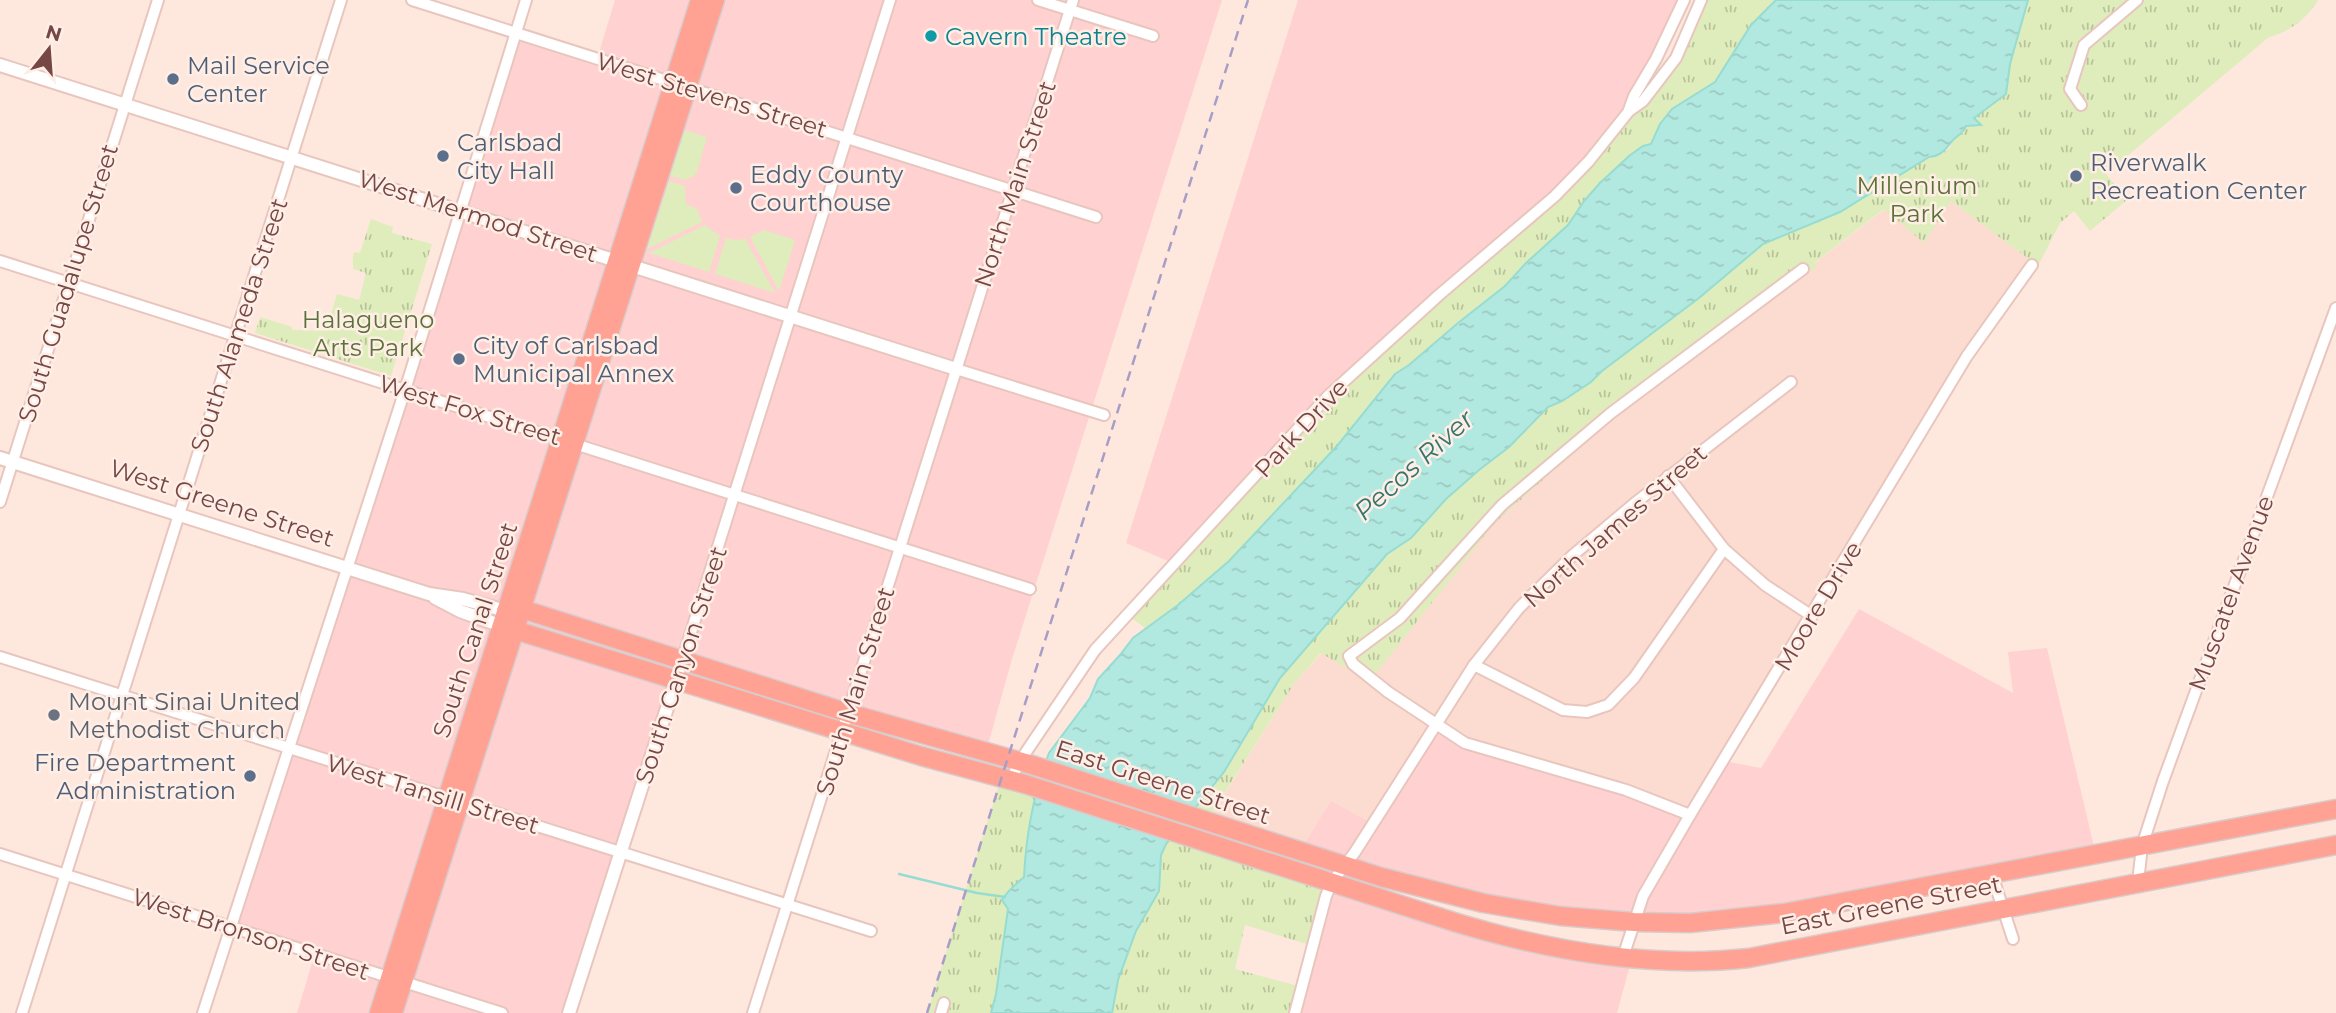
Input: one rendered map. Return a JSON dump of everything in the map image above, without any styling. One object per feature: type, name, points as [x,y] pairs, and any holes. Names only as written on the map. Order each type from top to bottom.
[{"type":"highway","points":[[681,84],[700,0]]},
{"type":"highway","points":[[681,84],[715,0]]},
{"type":"highway","name":"South Canal Street","points":[[379,1013],[396,980],[681,84]]},
{"type":"highway","name":"West Greene Street","points":[[511,619],[682,660],[848,713]]},
{"type":"highway","name":"West Greene Street","points":[[511,619],[676,680],[842,732]]},
{"type":"highway","name":"East Greene Street","points":[[848,713],[1028,764],[1345,866],[1462,899],[1547,915],[1634,922],[1690,923],[1784,913],[2336,809]]},
{"type":"highway","name":"East Greene Street","points":[[842,732],[1010,780],[1454,922],[1543,947],[1623,957],[1688,961],[1749,958],[2336,845]]},
{"type":"highway","points":[[1454,922],[1462,899]]},
{"type":"highway","name":"South Canal Street","points":[[393,1013],[396,980]]},
{"type":"street","name":"South Guadalupe Street","points":[[0,502],[6,460],[68,282],[158,0]]},
{"type":"street","name":"South Alameda Street","points":[[22,1013],[341,0]]},
{"type":"street","name":"West Stevens Street","points":[[411,0],[1096,217]]},
{"type":"street","points":[[203,1013],[405,390],[526,0]]},
{"type":"street","name":"South Canyon Street","points":[[569,1013],[890,0]]},
{"type":"street","points":[[1038,0],[1071,5],[1153,36]]},
{"type":"street","name":"Park Drive","points":[[1629,111],[1634,96],[1656,59],[1684,0]]},
{"type":"street","name":"Park Drive","points":[[1010,780],[1028,764],[1077,674],[1116,625],[1192,546],[1328,396],[1439,295],[1555,196],[1589,161],[1629,111],[1643,101],[1676,58],[1701,0]]},
{"type":"street","points":[[2081,105],[2070,89],[2084,45],[2137,0]]},
{"type":"street","name":"North Main Street","points":[[956,369],[1071,5]]},
{"type":"street","name":"West Mermod Street","points":[[0,65],[956,369]]},
{"type":"street","name":"West Fox Street","points":[[0,261],[1030,589]]},
{"type":"street","name":"Moore Drive","points":[[1623,957],[1643,895],[1690,815],[1812,617],[1967,356],[2032,265]]},
{"type":"street","points":[[1690,815],[1626,790],[1465,743],[1370,678],[1353,664],[1351,653],[1400,618],[1502,505],[1611,413],[1803,269]]},
{"type":"street","name":"Muscatel Avenue","points":[[2138,881],[2142,846],[2205,663],[2336,308]]},
{"type":"street","points":[[956,369],[1104,415]]},
{"type":"street","name":"South Main Street","points":[[753,1013],[956,369]]},
{"type":"street","name":"North James Street","points":[[1332,882],[1345,866],[1474,665],[1519,608],[1545,581],[1668,476],[1791,382]]},
{"type":"street","name":"West Greene Street","points":[[6,460],[429,594],[460,611],[511,619]]},
{"type":"street","points":[[1668,476],[1724,549],[1765,585],[1812,617]]},
{"type":"street","points":[[1474,665],[1563,710],[1587,712],[1608,705],[1634,678],[1724,549]]},
{"type":"street","name":"West Tansill Street","points":[[0,657],[871,931]]},
{"type":"street","name":"West Bronson Street","points":[[0,854],[502,1013]]},
{"type":"street","points":[[1992,875],[2013,939]]},
{"type":"street","points":[[1295,1013],[1332,882]]},
{"type":"shaded area","points":[[615,0],[1222,0],[1012,659],[986,752],[682,660],[569,1013],[297,1013],[315,953],[230,927],[516,33],[597,59]]},
{"type":"shaded area","points":[[1298,0],[1684,0],[1662,48],[1601,146],[1175,564],[1126,543]]},
{"type":"shaded area","points":[[1950,200],[2034,263],[2010,295],[1690,815],[1373,824],[1300,851],[1207,822],[1294,684],[1322,653],[1369,681],[1495,522],[1614,417],[1885,209]]},
{"type":"shaded area","points":[[1859,609],[2013,693],[2008,652],[2047,648],[2096,855],[1784,913],[1560,916],[1300,851],[1331,801],[1373,824],[1436,723],[1465,743],[1690,815],[1724,761],[1761,768]]},
{"type":"shaded area","points":[[1332,882],[1454,922],[1632,958],[1617,1013],[1295,1013]]},
{"type":"green space","points":[[1701,0],[1776,0],[1751,25],[1715,82],[1672,109],[1651,144],[1629,156],[1600,183],[1568,225],[1505,286],[1395,374],[1338,446],[1247,544],[1178,605],[1145,628],[1126,614],[1328,396],[1535,214],[1676,58]]},
{"type":"green space","name":"Millenium Park","points":[[2028,0],[2318,0],[2297,23],[2269,37],[2106,174],[2127,200],[2090,231],[2074,211],[2060,223],[2038,266],[1951,201],[1924,243],[1884,209],[1814,263],[1818,266],[1614,417],[1496,522],[1369,682],[1321,653],[1294,684],[1196,838],[1332,882],[1313,946],[1245,925],[1235,969],[1302,987],[1295,1013],[1112,1013],[1118,979],[1136,931],[1159,891],[1161,855],[1166,843],[1224,772],[1280,678],[1387,554],[1411,538],[1446,499],[1509,447],[1548,407],[1591,382],[1763,244],[1840,212],[1930,157],[1950,148],[1953,140],[1963,133],[1966,126],[1976,120],[1974,118],[2006,93],[2010,64]]},
{"type":"green space","points":[[684,130],[707,137],[697,172],[685,180],[670,176]]},
{"type":"green space","points":[[669,181],[685,186],[686,204],[697,209],[702,222],[647,249]]},
{"type":"green space","name":"Halagueno Arts Park","points":[[371,219],[393,227],[392,233],[432,244],[391,376],[255,333],[260,317],[292,327],[292,330],[326,331],[337,294],[359,300],[366,273],[353,269],[353,254],[360,253]]},
{"type":"green space","points":[[705,225],[720,236],[709,272],[649,253]]},
{"type":"green space","points":[[764,230],[795,240],[779,291],[750,237]]},
{"type":"green space","points":[[726,238],[745,239],[775,293],[715,274]]},
{"type":"green space","points":[[1001,778],[1039,789],[1033,808],[1024,878],[1002,900],[1008,909],[991,1013],[927,1013]]},
{"type":"water","name":"Pecos River","points":[[1776,0],[2028,0],[2010,64],[2006,94],[1974,118],[1981,125],[1966,126],[1946,149],[1840,212],[1763,244],[1591,382],[1548,407],[1509,447],[1446,499],[1411,538],[1387,554],[1280,678],[1224,772],[1166,844],[1161,855],[1159,891],[1136,931],[1118,980],[1112,1013],[991,1013],[1008,909],[1002,900],[1024,877],[1039,783],[1049,753],[1090,698],[1098,679],[1133,638],[1178,605],[1229,561],[1337,446],[1395,374],[1505,286],[1568,225],[1600,183],[1629,156],[1651,144],[1660,124],[1672,109],[1715,82],[1751,25]]},
{"type":"waterway","points":[[899,874],[1005,897]]},
{"type":"railway","points":[[927,1013],[1248,0]]},
{"type":"place","name":"Cavern Theatre","points":[[931,36]]},
{"type":"place","name":"Mail Service Center","points":[[173,79]]},
{"type":"place","name":"Carlsbad City Hall","points":[[443,156]]},
{"type":"place","name":"Riverwalk Recreation Center","points":[[2076,176]]},
{"type":"place","name":"Eddy County Courthouse","points":[[736,188]]},
{"type":"place","name":"City of Carlsbad Municipal Annex","points":[[459,359]]},
{"type":"place","name":"Mount Sinai United Methodist Church","points":[[54,715]]},
{"type":"place","name":"Fire Department Administration","points":[[250,776]]}]
